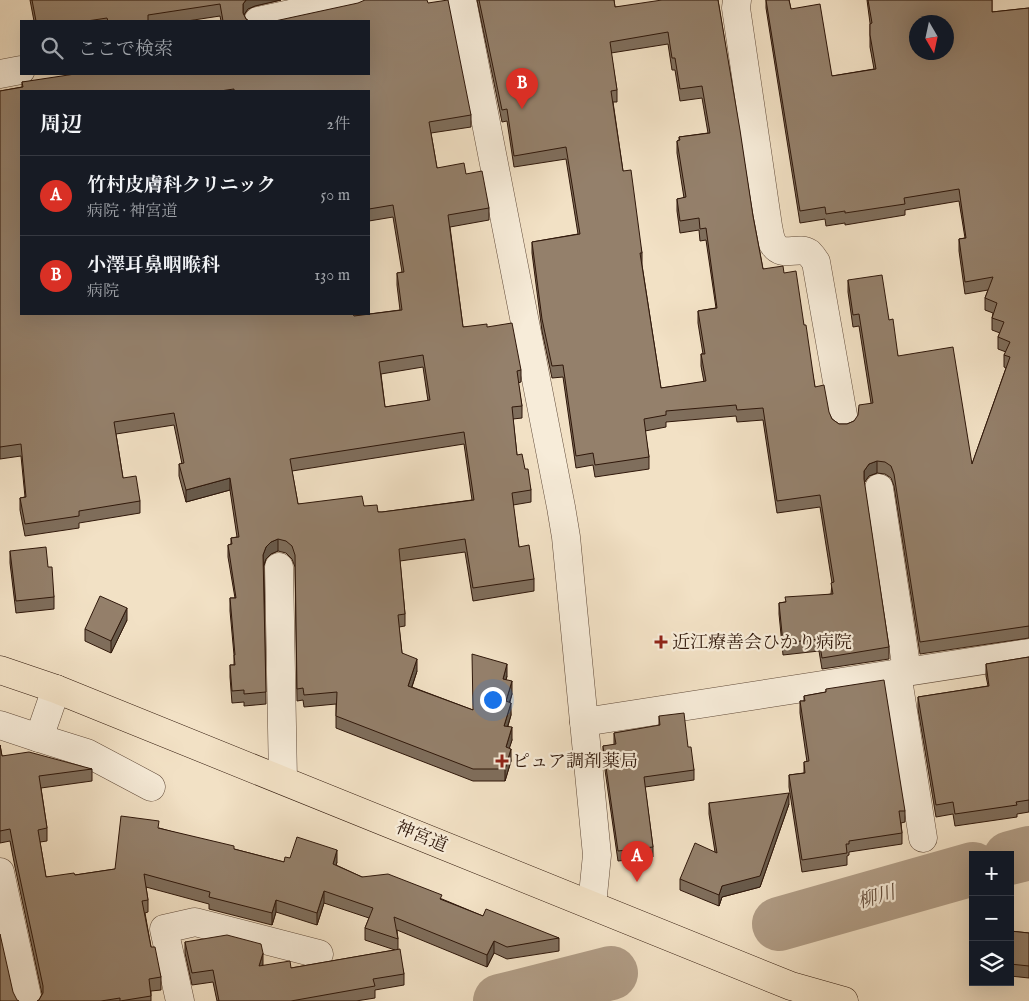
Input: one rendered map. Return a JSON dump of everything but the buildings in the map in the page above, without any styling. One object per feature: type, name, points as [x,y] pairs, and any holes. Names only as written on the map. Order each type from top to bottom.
[{"type":"main road","name":"神宮道","points":[[0,670],[56,689],[791,986],[832,1000]]},
{"type":"street","points":[[263,20],[355,0]]},
{"type":"street","points":[[462,0],[561,507],[597,855],[592,906]]},
{"type":"street","points":[[737,0],[736,8],[768,226],[772,242],[778,248],[787,252],[801,250],[809,253],[816,262],[844,421]]},
{"type":"street","points":[[0,74],[20,70]]},
{"type":"street","points":[[879,488],[923,838]]},
{"type":"street","points":[[278,568],[283,780]]},
{"type":"street","points":[[584,722],[1029,653]]},
{"type":"street","points":[[39,738],[56,689]]},
{"type":"street","points":[[0,726],[87,754],[151,787]]},
{"type":"street","points":[[0,872],[28,1001]]},
{"type":"street","points":[[180,1001],[164,929],[195,922],[319,954]]},
{"type":"waterway","name":"柳川","points":[[1014,857],[1029,853]]},
{"type":"waterway","name":"柳川","points":[[779,924],[969,870]]},
{"type":"waterway","name":"柳川","points":[[500,1001],[611,973]]},
{"type":"place","name":"小澤耳鼻咽喉科","points":[[522,109]]},
{"type":"place","name":"近江療善会ひかり病院","points":[[661,642]]},
{"type":"place","name":"ピュア調剤薬局","points":[[502,761]]},
{"type":"place","name":"竹村皮膚科クリニック","points":[[637,882]]}]
